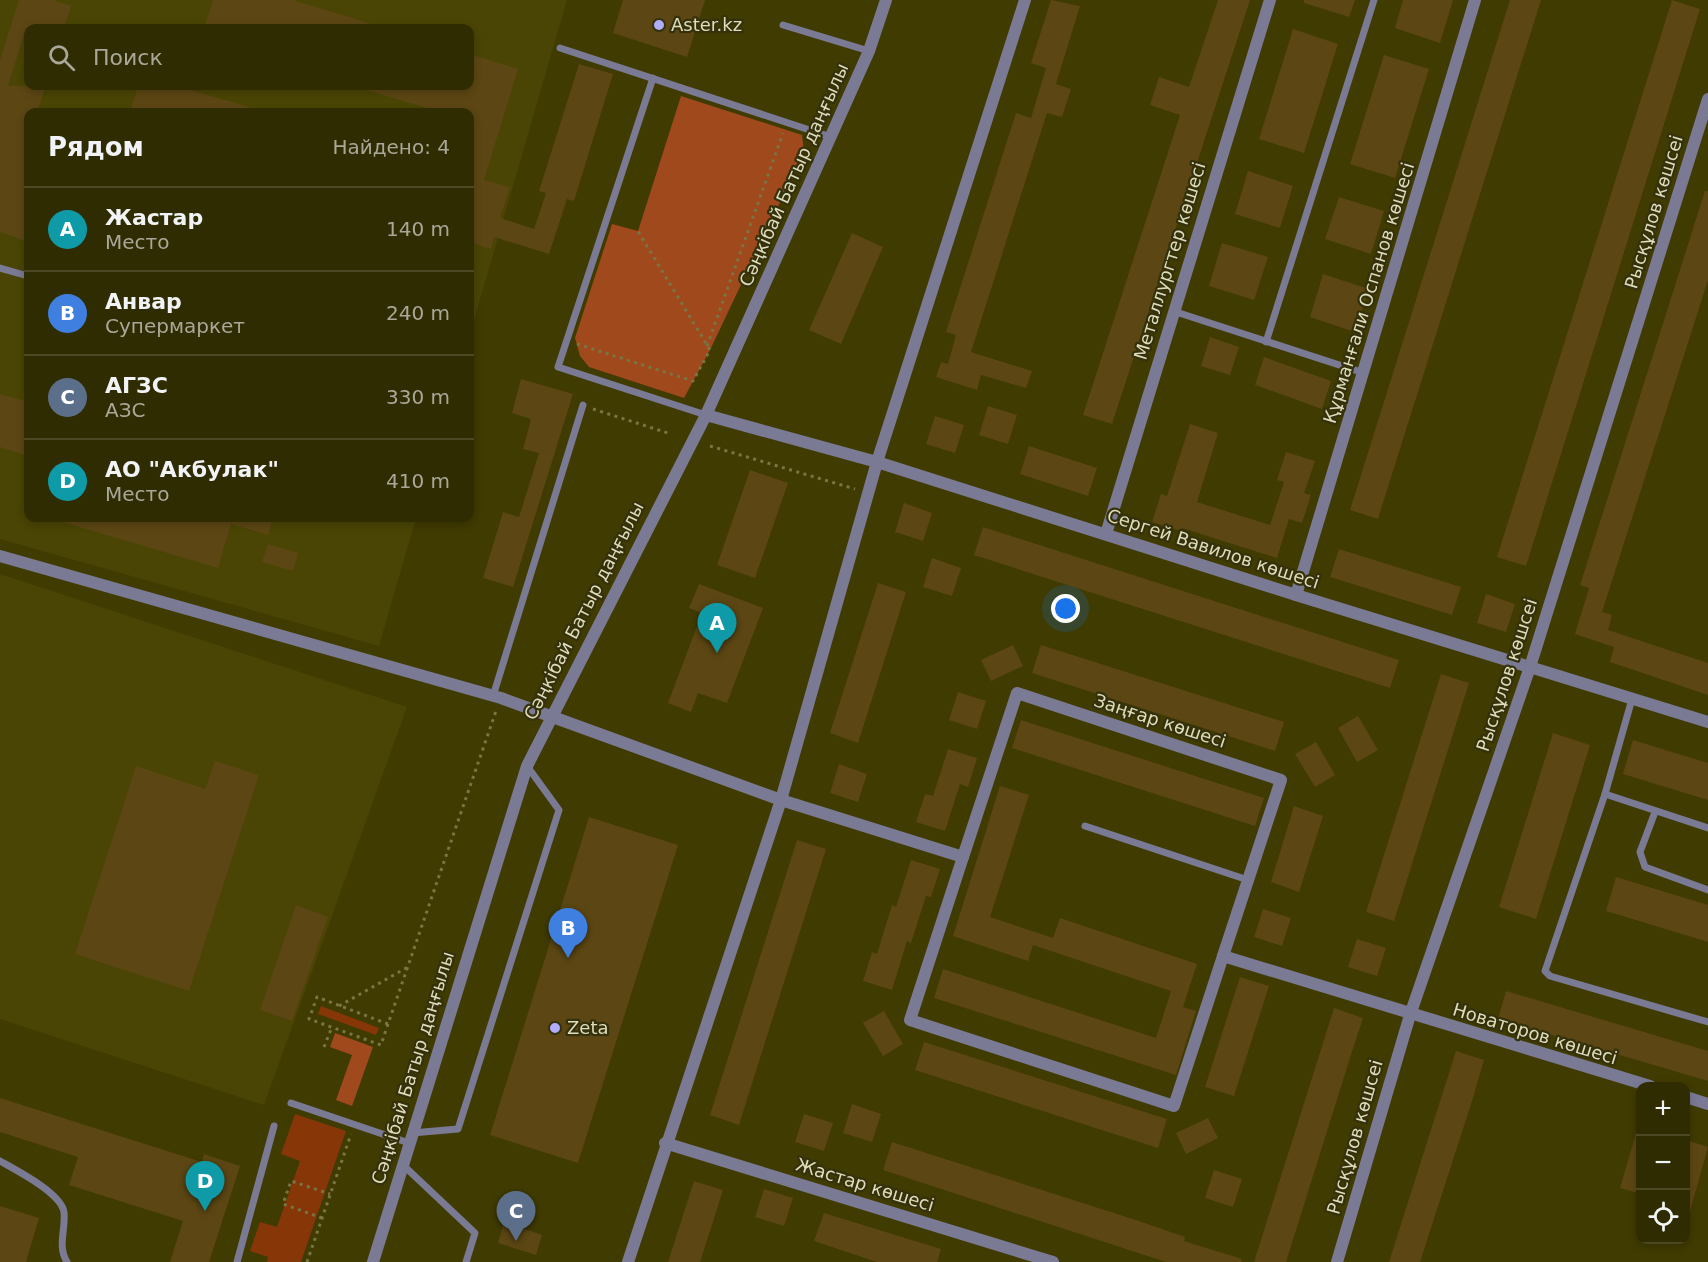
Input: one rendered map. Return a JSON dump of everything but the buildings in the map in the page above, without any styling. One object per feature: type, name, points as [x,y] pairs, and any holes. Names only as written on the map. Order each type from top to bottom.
[{"type":"street","name":"Сәңкібай Батыр даңғылы","points":[[373,1262],[526,766],[706,415],[832,137],[869,51],[886,0]]},
{"type":"street","points":[[628,1262],[665,1143],[781,800],[877,462],[1024,0]]},
{"type":"street","name":"Металлургтер көшесі","points":[[1106,534],[1270,0]]},
{"type":"street","name":"Құрманғали Оспанов көшесі","points":[[1296,596],[1475,0]]},
{"type":"street","name":"Рысқұлов көшсеі","points":[[1337,1262],[1410,1015],[1530,667],[1708,99]]},
{"type":"street","name":"Сергей Вавилов көшесі","points":[[706,415],[877,462],[1296,596],[1708,722]]},
{"type":"street","points":[[0,556],[497,697],[781,800],[963,857]]},
{"type":"street","name":"Заңғар көшесі","points":[[1017,693],[1281,780],[1174,1106],[910,1020],[963,857],[1017,693]]},
{"type":"street","points":[[1223,956],[1410,1015]]},
{"type":"street","name":"Новаторов көшесі","points":[[1410,1015],[1636,1082]]},
{"type":"street","points":[[1690,1098],[1708,1104]]},
{"type":"street","name":"Жастар көшесі","points":[[665,1143],[1053,1262]]},
{"type":"lane","points":[[1266,342],[1374,0]]},
{"type":"lane","points":[[783,25],[869,51]]},
{"type":"lane","points":[[560,48],[832,137]]},
{"type":"lane","points":[[653,78],[558,367],[706,415]]},
{"type":"lane","points":[[0,268],[24,275]]},
{"type":"lane","points":[[1173,311],[1364,373]]},
{"type":"lane","points":[[497,697],[583,405]]},
{"type":"lane","points":[[1632,699],[1605,794],[1545,971],[1550,976],[1708,1022]]},
{"type":"lane","points":[[291,1102],[354,1124],[411,1138],[458,1129],[559,810],[526,766]]},
{"type":"lane","points":[[1605,794],[1708,828]]},
{"type":"lane","points":[[1654,812],[1640,852],[1645,867],[1708,890]]},
{"type":"lane","points":[[1084,826],[1248,880]]},
{"type":"lane","points":[[237,1262],[274,1126]]},
{"type":"lane","points":[[0,1161],[25,1174],[60,1202],[64,1212],[62,1242],[67,1262]]},
{"type":"lane","points":[[403,1165],[475,1233],[466,1262]]},
{"type":"path","points":[[707,346],[787,123]]},
{"type":"path","points":[[577,344],[693,381],[710,351],[636,228]]},
{"type":"path","points":[[583,405],[671,434]]},
{"type":"path","points":[[710,446],[868,492]]},
{"type":"path","points":[[388,1024],[317,997],[309,1019],[381,1045],[408,967],[497,697]]},
{"type":"path","points":[[339,1006],[408,967]]},
{"type":"path","points":[[324,1047],[332,1027]]},
{"type":"path","points":[[307,1262],[354,1124]]},
{"type":"path","points":[[322,1218],[283,1204],[291,1181],[330,1194]]},
{"type":"shaded area","points":[[0,0],[567,0],[474,320],[474,108],[24,108],[24,522],[415,522],[379,646],[0,539]]},
{"type":"shaded area","points":[[681,96],[802,135],[804,152],[710,350],[684,398],[589,367],[580,356],[575,338],[612,224],[638,231]]},
{"type":"shaded area","points":[[0,574],[407,707],[264,1105],[0,1019]]},
{"type":"shaded area","points":[[321,1006],[379,1028],[376,1035],[318,1014]]},
{"type":"shaded area","points":[[335,1033],[373,1047],[352,1106],[336,1100],[352,1055],[330,1047]]},
{"type":"shaded area","points":[[295,1114],[346,1131],[301,1262],[267,1262],[268,1257],[250,1251],[260,1222],[277,1227],[300,1161],[281,1154]]},
{"type":"place","name":"Aster.kz","points":[[659,25]]},
{"type":"place","name":"Жастар","points":[[717,653]]},
{"type":"place","name":"Анвар","points":[[568,958]]},
{"type":"place","name":"Zeta","points":[[555,1028]]},
{"type":"place","name":"АО \"Акбулак\"","points":[[205,1211]]},
{"type":"place","name":"АГЗС","points":[[516,1241]]}]
